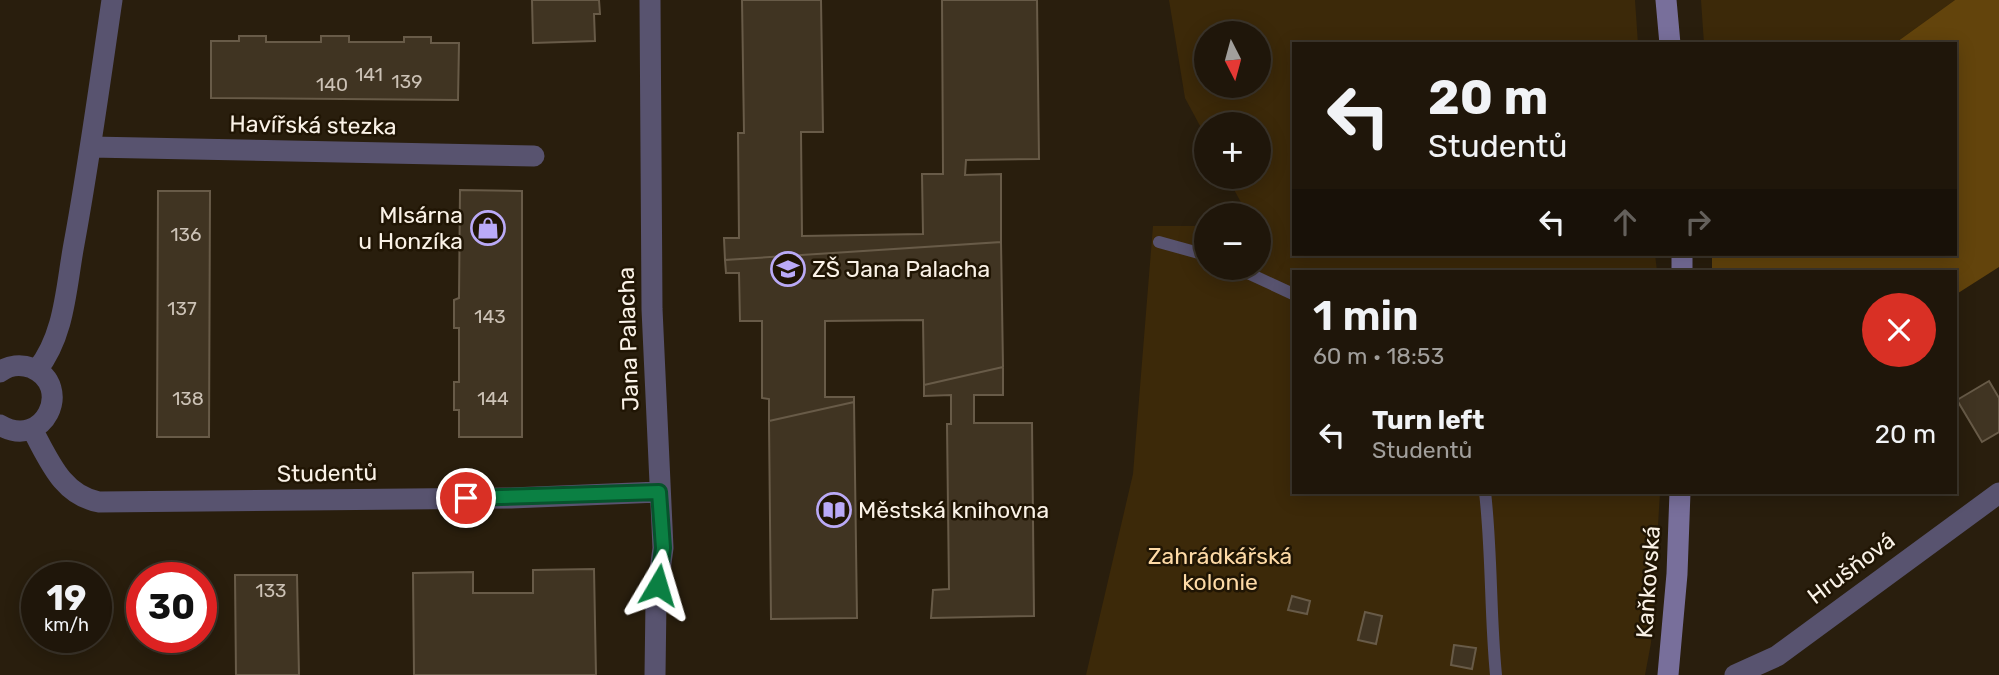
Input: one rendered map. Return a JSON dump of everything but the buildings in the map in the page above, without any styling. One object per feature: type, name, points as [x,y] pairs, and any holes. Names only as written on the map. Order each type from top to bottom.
[{"type":"street","points":[[37,370],[50,354],[59,327],[91,147],[112,0]]},
{"type":"street","name":"Jana Palacha","points":[[650,0],[652,309],[663,548],[656,601],[655,675]]},
{"type":"street","points":[[1666,0],[1670,42]]},
{"type":"street","name":"Havířská stezka","points":[[91,147],[534,156]]},
{"type":"street","points":[[0,372],[16,366],[37,370],[50,386],[52,396],[48,416],[32,429],[12,431],[0,425]]},
{"type":"street","name":"Studentů","points":[[32,429],[68,488],[82,499],[99,502],[524,497],[659,492]]},
{"type":"street","name":"Kaňkovská","points":[[1668,675],[1677,574],[1680,494]]},
{"type":"street","name":"Hrušňová","points":[[1735,675],[1777,656],[1998,496]]},
{"type":"lane","points":[[1159,242],[1194,252]]},
{"type":"lane","points":[[1263,280],[1292,294]]},
{"type":"lane","points":[[1485,494],[1491,549],[1491,617],[1496,675]]},
{"type":"green space","name":"Zahrádkářská kolonie","points":[[1169,0],[1635,0],[1638,42],[1292,42],[1292,256],[1655,256],[1657,270],[1292,270],[1292,494],[1660,494],[1651,643],[1645,675],[1086,675],[1133,474],[1153,226],[1194,226],[1194,280],[1271,280],[1271,203],[1241,203],[1234,189],[1271,189],[1271,112],[1194,112],[1194,115],[1185,98]]},
{"type":"green space","points":[[1701,0],[1955,0],[1897,42],[1704,42]]},
{"type":"shaded area","points":[[1955,0],[1999,0],[1999,267],[1957,294],[1957,270],[1712,270],[1712,256],[1957,256],[1957,42],[1897,42]]},
{"type":"place","name":"Mlsárna u Honzíka","points":[[488,228]]},
{"type":"place","name":"ZŠ Jana Palacha","points":[[788,269]]},
{"type":"place","name":"Městská knihovna","points":[[834,510]]},
{"type":"route","points":[[466,498],[659,492],[663,548],[658,585]]}]
